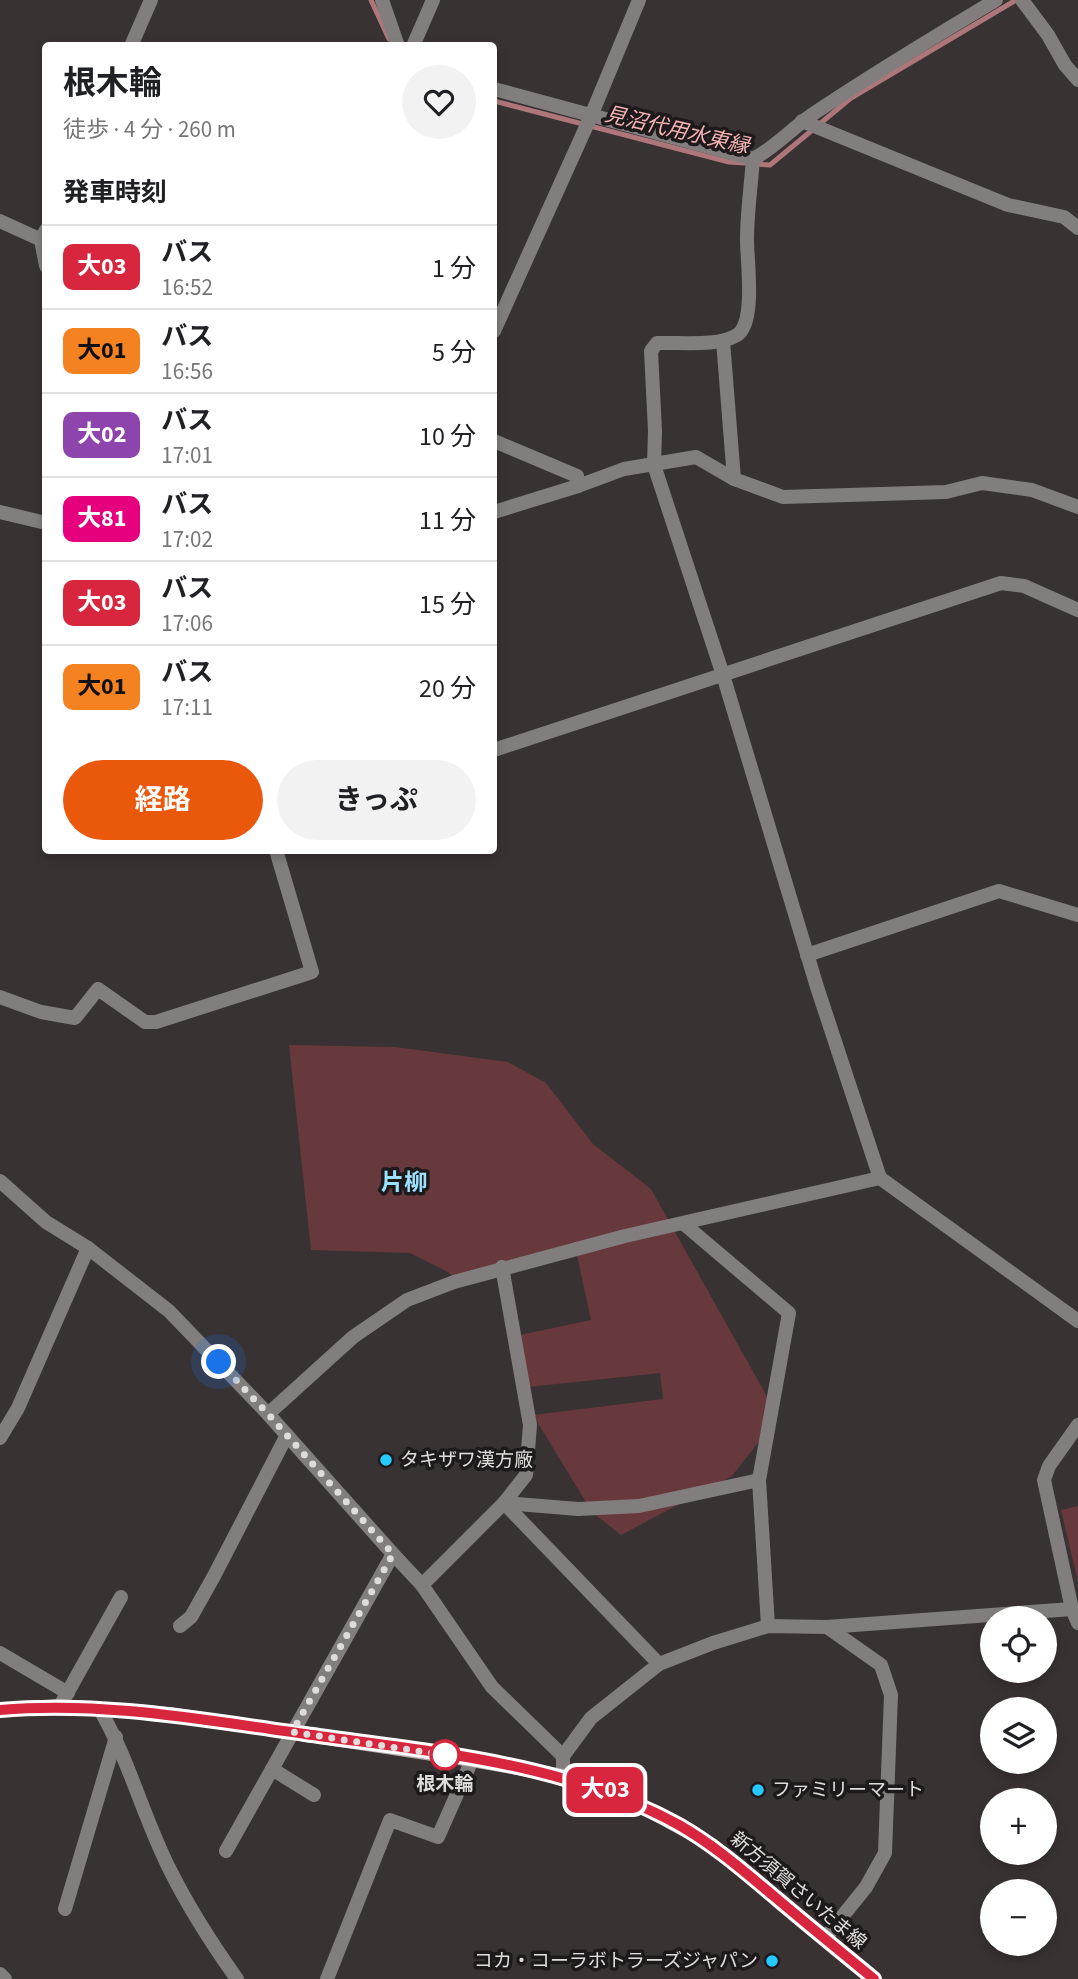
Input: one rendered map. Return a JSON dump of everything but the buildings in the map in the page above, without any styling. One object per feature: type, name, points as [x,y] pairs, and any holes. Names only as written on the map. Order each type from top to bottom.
[{"type":"main road","name":"新方須賀さいたま線","points":[[0,1710],[60,1706],[170,1714],[472,1759],[563,1776],[643,1807],[712,1846],[874,1979]]},
{"type":"street","points":[[133,42],[151,0]]},
{"type":"street","points":[[382,0],[397,42]]},
{"type":"street","points":[[415,42],[433,0]]},
{"type":"street","points":[[497,324],[591,116],[639,0]]},
{"type":"street","points":[[497,90],[753,159],[766,152],[802,121],[894,61],[996,0]]},
{"type":"street","points":[[1022,0],[1078,80]]},
{"type":"street","points":[[802,121],[1008,205],[1063,217],[1078,228]]},
{"type":"street","points":[[753,159],[747,240],[750,274],[746,325],[739,334],[723,341],[657,343],[651,351],[656,430],[654,465],[723,675],[807,955],[880,1178],[1078,1321]]},
{"type":"street","points":[[0,221],[42,236]]},
{"type":"street","points":[[723,341],[734,478]]},
{"type":"street","points":[[497,442],[577,476],[578,486]]},
{"type":"street","points":[[497,511],[578,486],[624,468],[696,457],[734,478],[783,497],[946,492],[982,483],[1032,490],[1078,507]]},
{"type":"street","points":[[0,512],[42,522]]},
{"type":"street","points":[[497,749],[1001,583],[1024,586],[1078,610]]},
{"type":"street","points":[[0,997],[41,1012],[75,1018],[98,989],[145,1022],[156,1022],[312,972],[277,854]]},
{"type":"street","points":[[807,955],[999,891],[1078,915]]},
{"type":"street","points":[[268,1414],[353,1336],[407,1300],[502,1267],[880,1178]]},
{"type":"street","points":[[0,1181],[46,1222],[88,1248],[169,1311],[268,1414],[422,1585],[492,1687],[563,1756]]},
{"type":"street","points":[[684,1224],[789,1313],[759,1480],[768,1626]]},
{"type":"street","points":[[0,1438],[18,1408],[88,1248]]},
{"type":"street","points":[[422,1585],[503,1503],[526,1475],[530,1425],[502,1267]]},
{"type":"street","points":[[1078,1425],[1049,1466],[1044,1480],[1072,1609],[1078,1623]]},
{"type":"street","points":[[180,1626],[191,1617],[214,1576],[287,1435]]},
{"type":"street","points":[[503,1503],[578,1509],[639,1506],[759,1480]]},
{"type":"street","points":[[503,1503],[659,1664]]},
{"type":"street","points":[[226,1850],[393,1554]]},
{"type":"street","points":[[60,1706],[121,1597]]},
{"type":"street","points":[[563,1776],[563,1756],[591,1718],[659,1664],[713,1643],[768,1626],[827,1627],[1072,1609]]},
{"type":"street","points":[[825,1938],[866,1887],[885,1853],[891,1695],[881,1665],[827,1627]]},
{"type":"street","points":[[0,1653],[68,1693]]},
{"type":"street","points":[[99,1708],[116,1737],[169,1868],[204,1931],[237,1979]]},
{"type":"street","points":[[65,1909],[116,1737]]},
{"type":"street","points":[[327,1979],[390,1821],[438,1837],[472,1759]]},
{"type":"street","points":[[272,1769],[314,1796]]},
{"type":"street","points":[[0,1974],[5,1979]]},
{"type":"shaded area","points":[[289,1045],[395,1047],[508,1062],[546,1083],[593,1144],[651,1189],[775,1411],[760,1440],[732,1476],[621,1535],[592,1512],[533,1415],[663,1399],[660,1373],[528,1387],[520,1335],[591,1320],[575,1246],[455,1278],[410,1253],[311,1250]]},
{"type":"shaded area","points":[[1078,1506],[1078,1582],[1061,1510]]},
{"type":"waterway","name":"見沼代用水東縁","points":[[371,0],[389,39]]},
{"type":"waterway","name":"見沼代用水東縁","points":[[755,164],[770,165],[851,98],[1016,0]]},
{"type":"waterway","name":"見沼代用水東縁","points":[[497,102],[729,162],[745,163]]},
{"type":"bus line","name":"大03","points":[[0,1710],[60,1706],[137,1710],[472,1759],[563,1776],[643,1807],[712,1846],[874,1979]]},
{"type":"place","name":"タキザワ漢方廠","points":[[386,1460]]},
{"type":"place","name":"根木輪","points":[[445,1755]]},
{"type":"place","name":"ファミリーマート","points":[[758,1790]]},
{"type":"place","name":"コカ・コーラボトラーズジャパン","points":[[772,1961]]},
{"type":"district","name":"片柳","points":[[404,1182]]},
{"type":"route","points":[[219,1362],[393,1554],[292,1732],[451,1756],[445,1755]]}]
